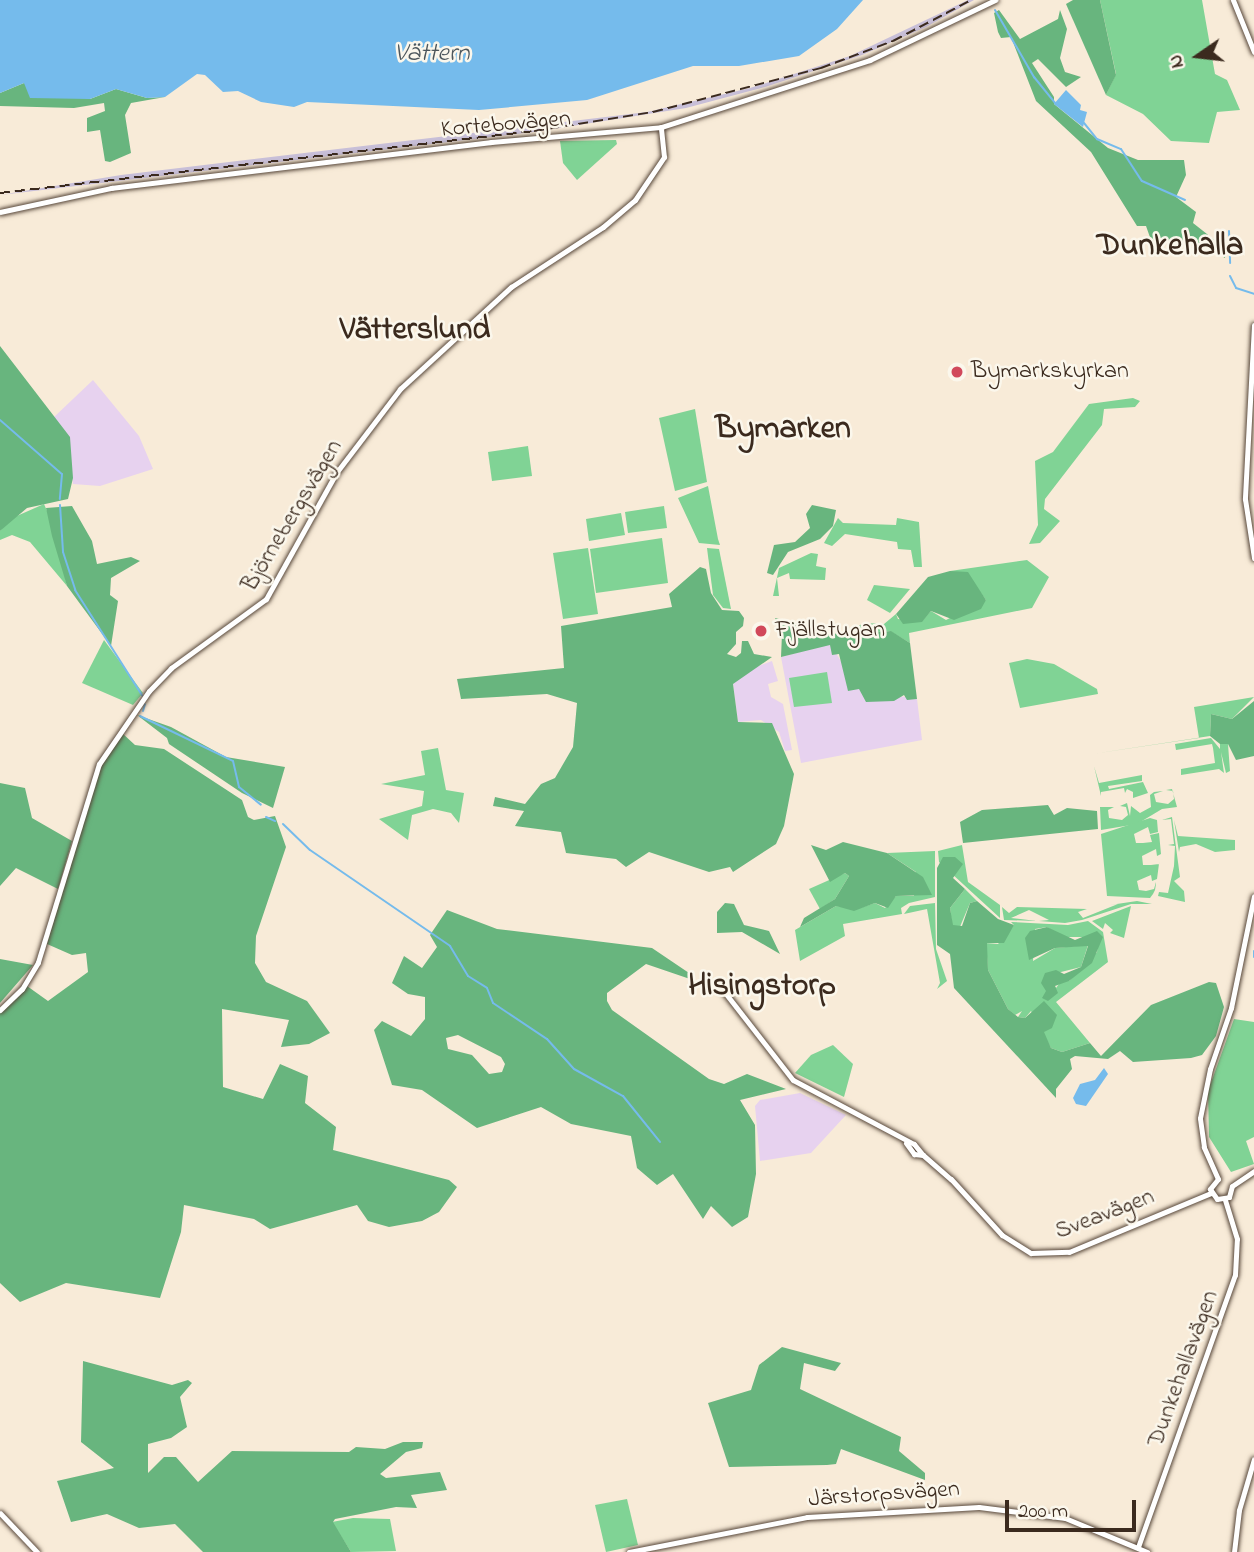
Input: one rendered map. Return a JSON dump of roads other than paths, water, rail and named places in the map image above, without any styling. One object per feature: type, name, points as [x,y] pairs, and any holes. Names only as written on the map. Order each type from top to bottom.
[{"type":"street","name":"Kortebovägen","points":[[0,212],[111,188],[491,142],[661,127],[870,60],[995,0]]},
{"type":"street","points":[[1233,0],[1254,52]]},
{"type":"street","name":"Björnebergsvägen","points":[[0,1010],[22,989],[38,962],[99,764],[149,691],[171,668],[266,599],[336,473],[400,389],[510,287],[603,227],[635,200],[664,158],[661,127]]},
{"type":"street","points":[[1254,325],[1245,510],[1254,558]]},
{"type":"street","points":[[1232,1186],[1218,1179],[1204,1147],[1200,1118],[1210,1069],[1231,1007],[1254,896]]},
{"type":"street","name":"Sveavägen","points":[[719,985],[793,1080],[919,1148],[1002,1236],[1040,1254],[1069,1252],[1211,1193]]},
{"type":"street","points":[[1218,1179],[1211,1193],[1225,1200],[1231,1195],[1232,1186],[1254,1171]]},
{"type":"street","name":"Dunkehallavägen","points":[[1138,1547],[1235,1275],[1237,1239],[1225,1200]]},
{"type":"street","points":[[1234,1552],[1239,1510],[1254,1460]]},
{"type":"street","name":"Järstorpsvägen","points":[[629,1552],[797,1518],[978,1507],[1065,1518],[1147,1552]]},
{"type":"street","points":[[0,1514],[37,1552]]},
{"type":"water","name":"Vättern","points":[[0,0],[863,0],[837,29],[799,56],[739,66],[693,66],[587,100],[479,110],[307,102],[294,107],[261,102],[238,91],[223,92],[205,75],[197,74],[165,97],[147,98],[116,89],[90,99],[30,98],[24,83],[0,93]]},
{"type":"water","points":[[1066,90],[1081,105],[1080,110],[1087,112],[1083,127],[1054,104]]},
{"type":"water","points":[[1104,1068],[1108,1074],[1086,1106],[1076,1104],[1073,1098],[1080,1084],[1095,1080]]},
{"type":"waterway","points":[[995,10],[1034,77],[1056,104]]},
{"type":"waterway","points":[[1084,123],[1097,139],[1121,149],[1142,181],[1185,200]]},
{"type":"waterway","points":[[1229,231],[1230,263]]},
{"type":"waterway","points":[[1230,276],[1236,288],[1254,294]]},
{"type":"waterway","points":[[0,420],[62,474],[60,499]]},
{"type":"waterway","points":[[60,505],[63,552],[75,590],[142,695]]},
{"type":"waterway","points":[[143,711],[145,704]]},
{"type":"waterway","points":[[140,716],[233,761],[239,787],[261,805]]},
{"type":"waterway","points":[[266,817],[275,821]]},
{"type":"waterway","points":[[283,824],[310,850],[450,946],[468,976],[487,988],[493,1003],[547,1039],[574,1069],[623,1096],[660,1142]]},
{"type":"waterway","points":[[1254,951],[1254,957]]},
{"type":"railway","points":[[0,193],[534,131],[653,112],[821,68],[893,41],[971,0]]},
{"type":"place","name":"Bymarkskyrkan","points":[[957,372]]},
{"type":"place","name":"Fjällstugan","points":[[761,631]]},
{"type":"district","name":"Dunkehalla","points":[[1170,247]]},
{"type":"district","name":"Vätterslund","points":[[415,331]]},
{"type":"district","name":"Bymarken","points":[[783,430]]},
{"type":"district","name":"Hisingstorp","points":[[762,987]]}]
